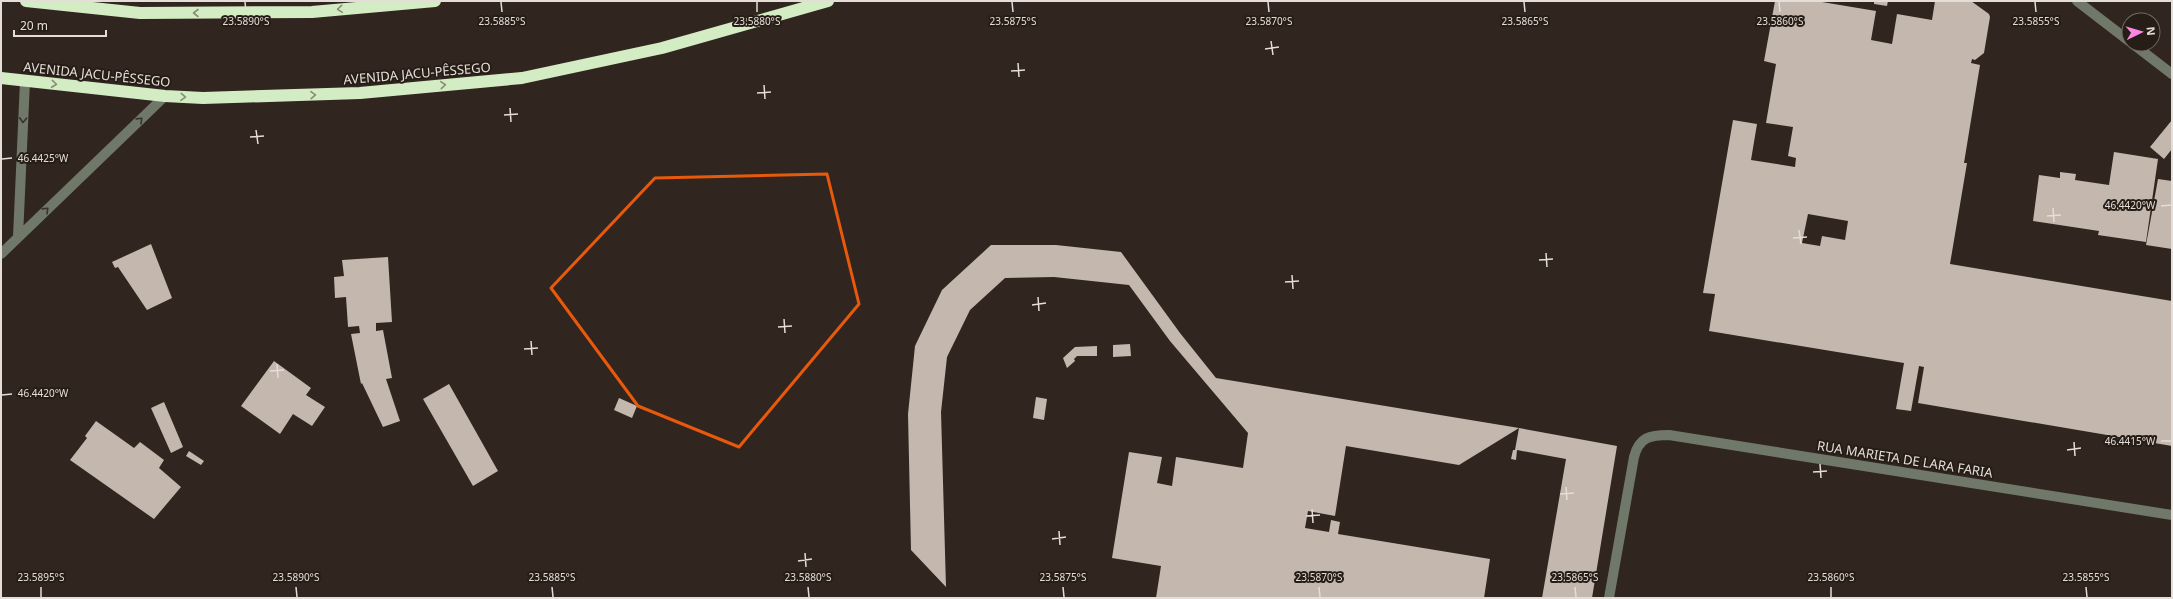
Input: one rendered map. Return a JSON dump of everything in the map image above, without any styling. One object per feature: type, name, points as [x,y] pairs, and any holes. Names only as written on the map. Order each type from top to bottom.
[{"type":"highway","points":[[26,1],[148,13],[312,12],[435,1]]},
{"type":"highway","name":"AVENIDA JACU-PÊSSEGO","points":[[1,78],[165,96],[203,98],[360,93],[522,78],[662,48],[828,1]]},
{"type":"street","points":[[2077,1],[2121,35]]},
{"type":"street","points":[[2143,52],[2172,74]]},
{"type":"street","points":[[18,237],[25,81]]},
{"type":"street","points":[[1,254],[165,96]]},
{"type":"street","name":"RUA MARIETA DE LARA FARIA","points":[[1609,598],[1630,470],[1637,445],[1648,437],[1670,436],[2172,514]]},
{"type":"highlighted area","points":[[827,174],[859,304],[739,447],[638,406],[551,288],[655,178]]},
{"type":"building","points":[[1775,1],[1816,1],[1876,11],[1871,40],[1892,44],[1897,14],[1932,20],[1935,1],[1971,1],[1989,14],[1990,17],[1984,53],[1975,60],[1972,59],[1971,63],[1980,65],[1964,163],[1967,163],[1950,264],[2172,301],[2172,446],[1918,403],[1924,367],[1919,366],[1911,411],[1896,409],[1904,363],[1709,331],[1715,294],[1703,293],[1733,120],[1757,124],[1751,160],[1795,167],[1796,158],[1788,156],[1793,127],[1766,123],[1776,64],[1764,61]],"holes":[[[1808,214],[1848,221],[1845,240],[1822,236],[1820,246],[1802,243]]]},
{"type":"building","points":[[1874,1],[1888,1],[1887,6],[1874,4]]},
{"type":"building","points":[[2172,120],[2172,149],[2164,159],[2150,147]]},
{"type":"building","points":[[2114,152],[2158,159],[2146,242],[2098,235],[2099,231],[2033,221],[2039,175],[2060,178],[2060,172],[2076,174],[2075,180],[2109,185]]},
{"type":"building","points":[[2158,179],[2172,181],[2172,249],[2146,245]]},
{"type":"building","points":[[151,244],[172,298],[147,310],[118,267],[115,268],[112,262]]},
{"type":"building","points":[[991,245],[1056,245],[1121,252],[1180,333],[1216,378],[1519,428],[1459,465],[1346,446],[1335,516],[1308,511],[1305,528],[1329,532],[1331,520],[1340,522],[1338,534],[1490,559],[1484,598],[1156,598],[1161,566],[1112,558],[1129,452],[1162,457],[1157,483],[1172,486],[1176,457],[1243,468],[1248,433],[1170,341],[1129,285],[1054,277],[1005,278],[970,310],[947,357],[941,412],[946,587],[911,550],[908,414],[915,346],[942,290]]},
{"type":"building","points":[[388,257],[392,322],[376,323],[376,331],[383,330],[392,378],[386,379],[400,421],[383,427],[362,383],[361,384],[351,334],[360,333],[359,326],[348,327],[346,297],[335,298],[334,277],[344,276],[342,260]]},
{"type":"building","points":[[1130,344],[1131,356],[1113,357],[1113,345]]},
{"type":"building","points":[[1097,346],[1097,356],[1077,356],[1074,359],[1075,361],[1067,368],[1063,358],[1075,347]]},
{"type":"building","points":[[274,361],[311,388],[306,395],[325,407],[312,426],[293,414],[280,434],[241,406]]},
{"type":"building","points":[[449,384],[498,471],[473,486],[423,399]]},
{"type":"building","points":[[1036,397],[1047,399],[1044,420],[1033,418]]},
{"type":"building","points":[[619,398],[637,406],[632,418],[614,410]]},
{"type":"building","points":[[164,402],[183,447],[171,453],[151,408]]},
{"type":"building","points":[[96,421],[134,448],[140,442],[164,460],[159,468],[181,487],[154,519],[70,460],[87,438],[85,436]]},
{"type":"building","points":[[1519,428],[1617,446],[1592,598],[1542,598],[1566,459],[1517,450],[1516,460],[1511,459],[1513,450],[1515,450]]},
{"type":"building","points":[[189,451],[204,461],[201,465],[186,456]]}]
